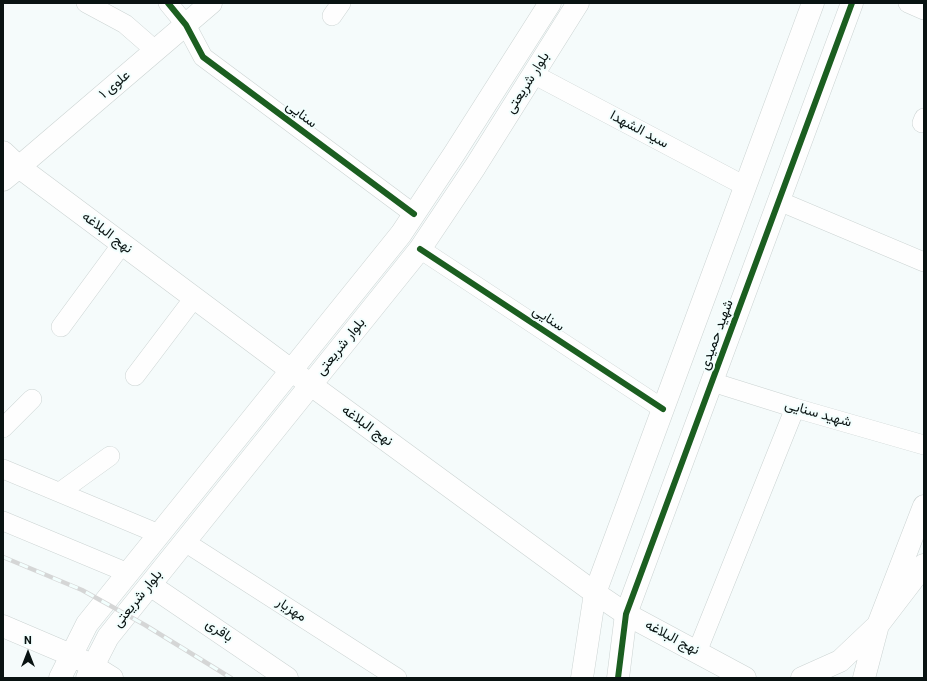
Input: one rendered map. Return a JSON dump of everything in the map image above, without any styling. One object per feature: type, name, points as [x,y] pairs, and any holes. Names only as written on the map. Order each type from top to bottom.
[{"type":"main road","name":"علوی ۱","points":[[11,174],[211,3]]},
{"type":"main road","name":"بلوار شریعتی","points":[[60,678],[87,624],[401,234],[550,3]]},
{"type":"main road","name":"بلوار شریعتی","points":[[90,672],[108,637],[420,249],[475,167],[578,3]]},
{"type":"main road","name":"شهید حمیدی","points":[[582,678],[595,593],[814,3]]},
{"type":"main road","name":"شهید حمیدی","points":[[618,678],[626,614],[852,3]]},
{"type":"main road","name":"نهج البلاغه","points":[[3,152],[11,174],[122,244],[310,385],[595,593],[626,614],[745,678]]},
{"type":"main road","points":[[864,678],[878,625],[924,506]]},
{"type":"main road","points":[[802,678],[840,661],[878,625],[924,565]]},
{"type":"main road","name":"باقری","points":[[150,584],[287,678]]},
{"type":"main road","points":[[3,626],[71,655],[90,672],[112,678]]},
{"type":"street","points":[[86,3],[125,24],[156,51]]},
{"type":"street","name":"سنایی","points":[[168,3],[186,25],[204,57],[414,214]]},
{"type":"street","points":[[908,3],[924,10]]},
{"type":"street","name":"سید الشهدا","points":[[533,74],[745,186]]},
{"type":"street","points":[[779,201],[924,262]]},
{"type":"street","points":[[61,327],[122,244]]},
{"type":"street","name":"سنایی","points":[[420,249],[663,409]]},
{"type":"street","points":[[135,376],[194,298]]},
{"type":"street","name":"شهید سنایی","points":[[712,382],[794,408],[924,445]]},
{"type":"street","points":[[3,428],[32,399]]},
{"type":"street","points":[[697,652],[794,408]]},
{"type":"street","points":[[60,492],[110,456]]},
{"type":"street","points":[[3,469],[159,534]]},
{"type":"street","points":[[3,521],[128,573]]},
{"type":"street","name":"مهزیار","points":[[185,542],[397,678]]},
{"type":"railway","points":[[3,557],[82,590],[145,625],[231,678]]},
{"type":"cycle path","points":[[168,3],[186,25],[203,57],[414,214]]},
{"type":"cycle path","points":[[618,678],[626,614],[852,3]]},
{"type":"cycle path","points":[[420,249],[663,409]]}]
